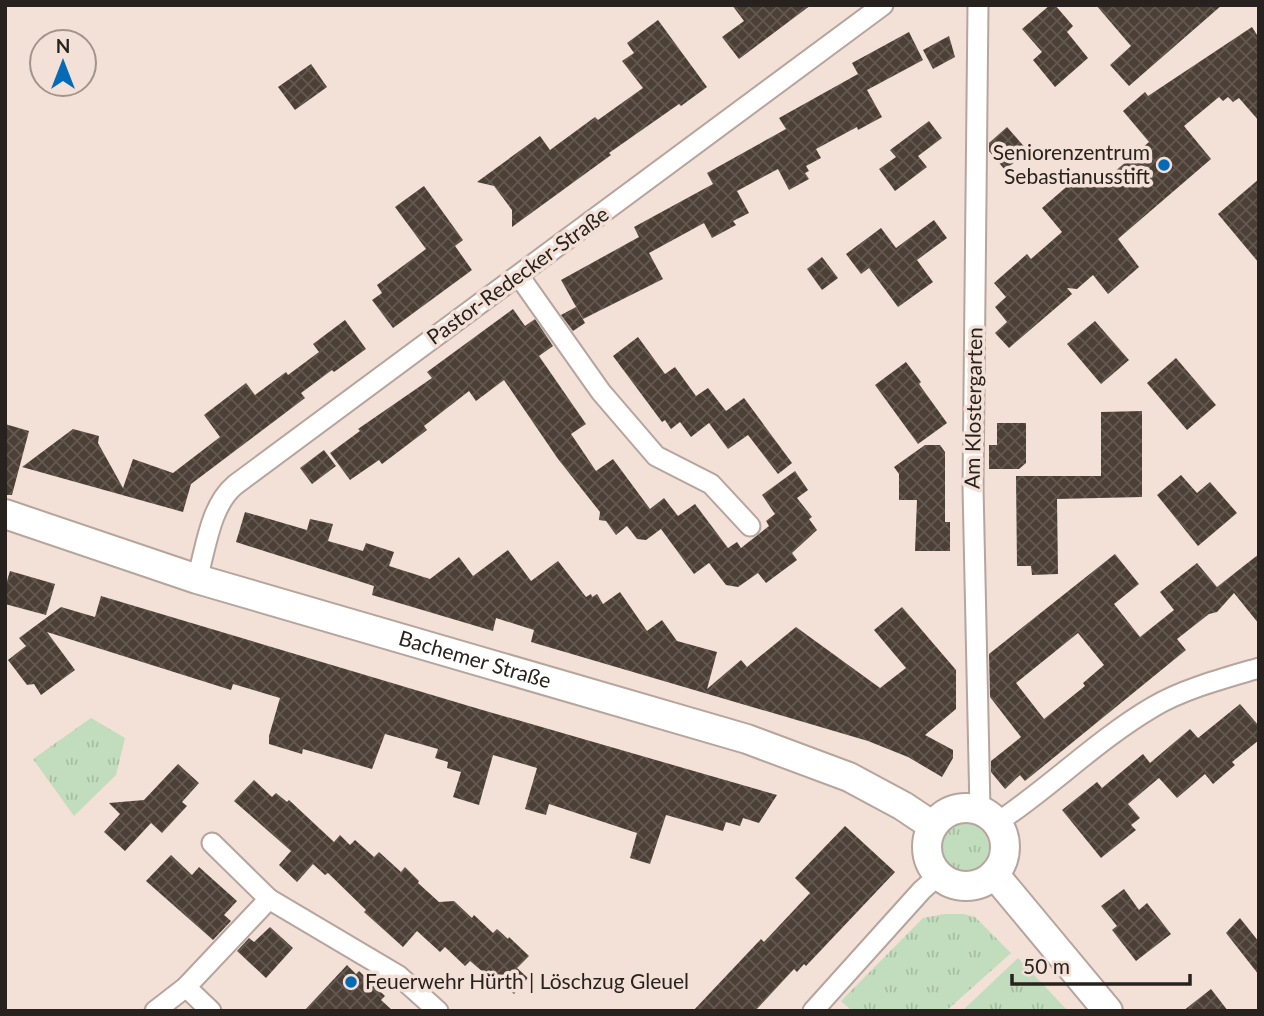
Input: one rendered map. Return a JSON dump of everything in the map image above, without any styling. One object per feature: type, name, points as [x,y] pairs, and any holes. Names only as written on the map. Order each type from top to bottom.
[{"type":"street","name":"Pastor-Redecker-Straße","points":[[197,579],[224,494],[883,5]]},
{"type":"street","name":"Am Klostergarten","points":[[978,5],[973,487],[989,816]]},
{"type":"street","points":[[519,276],[601,392],[656,456],[711,484],[750,526]]},
{"type":"street","name":"Bachemer Straße","points":[[5,514],[197,579],[747,738],[849,777],[933,825]]},
{"type":"street","points":[[989,816],[1020,808],[1108,736],[1156,705],[1216,681],[1259,668]]},
{"type":"street","points":[[966,808],[989,816],[1004,835],[1006,848],[1000,867],[983,882],[970,886],[950,883],[939,875],[930,861],[927,848],[933,825],[950,811],[966,808]]},
{"type":"street","points":[[212,843],[269,898],[399,976],[438,1011]]},
{"type":"street","points":[[994,874],[1108,1011]]},
{"type":"street","points":[[813,1011],[922,890],[939,875]]},
{"type":"street","points":[[155,1011],[186,987],[269,898]]},
{"type":"street","points":[[186,987],[211,1011]]},
{"type":"green space","points":[[91,718],[125,738],[116,775],[74,816],[33,759]]},
{"type":"green space","points":[[965,823],[982,830],[989,847],[982,864],[965,871],[948,864],[941,847],[948,830]]},
{"type":"green space","points":[[944,914],[975,917],[1011,953],[946,1011],[852,1011],[841,1001],[923,918]]},
{"type":"green space","points":[[1018,958],[1068,1011],[962,1011]]},
{"type":"building","points":[[732,5],[811,5],[739,59],[722,37],[744,21]]},
{"type":"building","points":[[1050,5],[1055,5],[1073,26],[1067,32],[1088,58],[1055,87],[1033,60],[1042,52],[1022,29]]},
{"type":"building","points":[[1096,5],[1222,5],[1129,86],[1110,65],[1131,46]]},
{"type":"building","points":[[658,20],[707,87],[609,153],[611,155],[512,227],[512,210],[494,186],[477,182],[540,136],[550,150],[595,117],[598,120],[643,88],[622,61],[634,53],[627,43]]},
{"type":"building","points":[[1252,27],[1259,38],[1259,121],[1239,98],[1233,102],[1228,97],[1223,101],[1219,97],[1184,126],[1211,159],[1118,239],[1139,267],[1108,294],[1093,275],[1077,289],[1067,288],[1072,294],[1009,348],[995,333],[1007,322],[995,307],[1006,297],[994,283],[1027,254],[1031,259],[1062,232],[1042,208],[1086,170],[1099,185],[1149,142],[1123,111],[1145,92],[1148,96]]},
{"type":"building","points":[[909,32],[923,60],[867,90],[882,117],[816,149],[821,158],[806,166],[809,171],[805,173],[809,179],[789,190],[778,169],[737,191],[749,213],[733,221],[736,225],[712,238],[704,223],[649,253],[663,279],[583,319],[561,280],[639,237],[634,227],[713,184],[707,173],[786,129],[779,118],[858,74],[852,63]]},
{"type":"building","points":[[949,36],[955,57],[933,69],[923,50]]},
{"type":"building","points":[[311,64],[327,87],[295,110],[278,87]]},
{"type":"building","points":[[929,121],[942,138],[918,156],[927,167],[895,191],[879,169],[896,157],[890,150]]},
{"type":"building","points":[[1007,127],[1028,151],[1005,170],[989,151],[989,143]]},
{"type":"building","points":[[1259,179],[1259,263],[1218,214]]},
{"type":"building","points":[[424,186],[463,240],[455,246],[472,270],[393,328],[372,300],[382,293],[377,285],[426,249],[395,207]]},
{"type":"building","points":[[934,220],[947,238],[917,260],[933,282],[898,307],[869,268],[861,274],[846,254],[881,228],[896,248]]},
{"type":"building","points":[[822,257],[838,278],[822,290],[807,269]]},
{"type":"building","points":[[576,307],[585,323],[573,331],[561,315]]},
{"type":"building","points":[[513,309],[525,326],[535,319],[553,346],[539,356],[586,424],[571,434],[596,471],[613,459],[650,509],[664,498],[678,516],[695,504],[728,548],[737,542],[741,548],[769,526],[766,521],[775,514],[762,495],[795,471],[808,490],[797,498],[812,517],[809,519],[817,530],[792,553],[797,560],[766,583],[758,573],[738,587],[726,585],[709,563],[694,574],[661,529],[646,540],[637,539],[627,526],[616,535],[606,521],[599,520],[600,512],[558,459],[504,380],[476,401],[469,391],[424,426],[427,430],[382,464],[379,460],[350,480],[330,453],[360,431],[358,429],[432,378],[427,372]]},
{"type":"building","points":[[345,320],[366,349],[301,393],[305,398],[191,484],[183,512],[22,467],[73,429],[99,436],[98,443],[123,488],[133,459],[173,473],[220,437],[204,415],[246,383],[255,395],[286,372],[288,375],[319,352],[313,344]]},
{"type":"building","points":[[1095,321],[1129,360],[1101,384],[1067,344]]},
{"type":"building","points":[[638,337],[665,374],[675,367],[696,396],[708,388],[726,411],[744,398],[792,463],[778,474],[748,435],[728,449],[709,423],[691,437],[680,422],[671,429],[665,420],[662,422],[613,356]]},
{"type":"building","points":[[1176,358],[1216,405],[1187,430],[1147,383]]},
{"type":"building","points":[[906,362],[947,423],[918,444],[875,385]]},
{"type":"building","points":[[1142,411],[1142,497],[1057,499],[1058,574],[1032,575],[1031,566],[1017,566],[1016,476],[1101,476],[1101,412]]},
{"type":"building","points":[[997,423],[1026,423],[1026,463],[1019,469],[989,469],[989,445],[997,445]]},
{"type":"building","points":[[5,424],[29,431],[12,495],[5,495]]},
{"type":"building","points":[[925,445],[940,445],[945,452],[945,522],[950,522],[950,551],[915,551],[917,500],[899,500],[899,474],[894,467]]},
{"type":"building","points":[[324,450],[336,466],[312,484],[300,468]]},
{"type":"building","points":[[1181,475],[1197,493],[1210,482],[1237,513],[1198,546],[1157,495]]},
{"type":"building","points":[[245,512],[307,530],[310,519],[333,524],[328,541],[363,551],[366,543],[394,552],[389,566],[430,579],[459,557],[473,576],[508,550],[531,581],[558,561],[586,597],[597,594],[603,604],[620,592],[647,631],[662,620],[677,641],[717,652],[707,689],[741,660],[747,667],[796,627],[880,688],[906,668],[874,630],[902,607],[956,670],[956,709],[925,735],[953,750],[953,758],[942,777],[908,757],[868,741],[531,642],[534,630],[496,618],[493,631],[372,595],[374,586],[236,542]]},
{"type":"building","points":[[1115,554],[1139,584],[1114,604],[1140,637],[1174,610],[1160,592],[1197,563],[1217,587],[1259,554],[1259,624],[1234,593],[1217,612],[1209,614],[1177,639],[1186,650],[1025,781],[1020,775],[1005,789],[991,772],[991,761],[1021,737],[990,697],[989,654]],"holes":[[[1078,633],[1104,665],[1083,683],[1085,686],[1044,719],[1016,683]]]},
{"type":"building","points":[[10,571],[55,584],[46,615],[5,604],[5,588]]},
{"type":"building","points":[[101,596],[777,795],[759,823],[743,818],[740,826],[726,822],[723,831],[666,815],[650,864],[630,858],[637,833],[549,804],[546,815],[525,809],[537,768],[493,755],[479,805],[453,797],[461,772],[447,768],[448,762],[435,758],[438,749],[385,734],[372,769],[303,749],[302,754],[269,744],[280,698],[233,684],[231,690],[47,632],[75,670],[41,695],[34,684],[27,685],[8,660],[26,646],[19,638],[61,607],[95,617]]},
{"type":"building","points":[[1240,704],[1259,726],[1259,740],[1232,762],[1235,765],[1213,784],[1205,774],[1177,798],[1159,778],[1128,804],[1140,818],[1131,825],[1136,830],[1101,858],[1062,810],[1097,782],[1102,788],[1143,754],[1150,763],[1190,729],[1198,738]]},
{"type":"building","points":[[178,764],[199,783],[182,802],[187,806],[162,833],[151,823],[125,851],[104,832],[120,814],[109,803],[144,800]]},
{"type":"building","points":[[254,780],[272,797],[276,793],[287,802],[289,800],[334,842],[340,835],[350,845],[355,840],[374,857],[379,852],[401,872],[405,867],[439,902],[454,901],[493,933],[497,929],[508,939],[509,937],[529,956],[517,968],[528,978],[514,994],[493,975],[490,978],[470,961],[465,966],[445,947],[440,952],[417,931],[403,947],[364,912],[366,910],[328,873],[325,875],[313,864],[297,882],[279,865],[291,851],[234,801]]},
{"type":"building","points":[[845,826],[895,872],[806,966],[804,964],[797,972],[794,969],[755,1011],[693,1011],[761,939],[764,942],[810,893],[795,878]]},
{"type":"building","points":[[171,855],[192,875],[199,867],[237,901],[224,915],[231,921],[213,940],[146,881]]},
{"type":"building","points":[[1124,889],[1139,910],[1147,903],[1171,934],[1136,961],[1112,930],[1117,926],[1101,906]]},
{"type":"building","points":[[1240,918],[1259,942],[1259,975],[1226,933]]},
{"type":"building","points":[[270,927],[293,948],[266,978],[237,951],[249,938],[254,942]]},
{"type":"building","name":"Feuerwehr Hürth | Löschzug Gleuel","points":[[347,965],[356,974],[359,971],[385,996],[381,1000],[393,1011],[304,1011]]},
{"type":"building","points":[[1211,989],[1228,1011],[1183,1011]]},
{"type":"place","name":"Seniorenzentrum Sebastianusstift","points":[[1164,165]]},
{"type":"place","name":"Feuerwehr Hürth | Löschzug Gleuel","points":[[351,982]]}]
